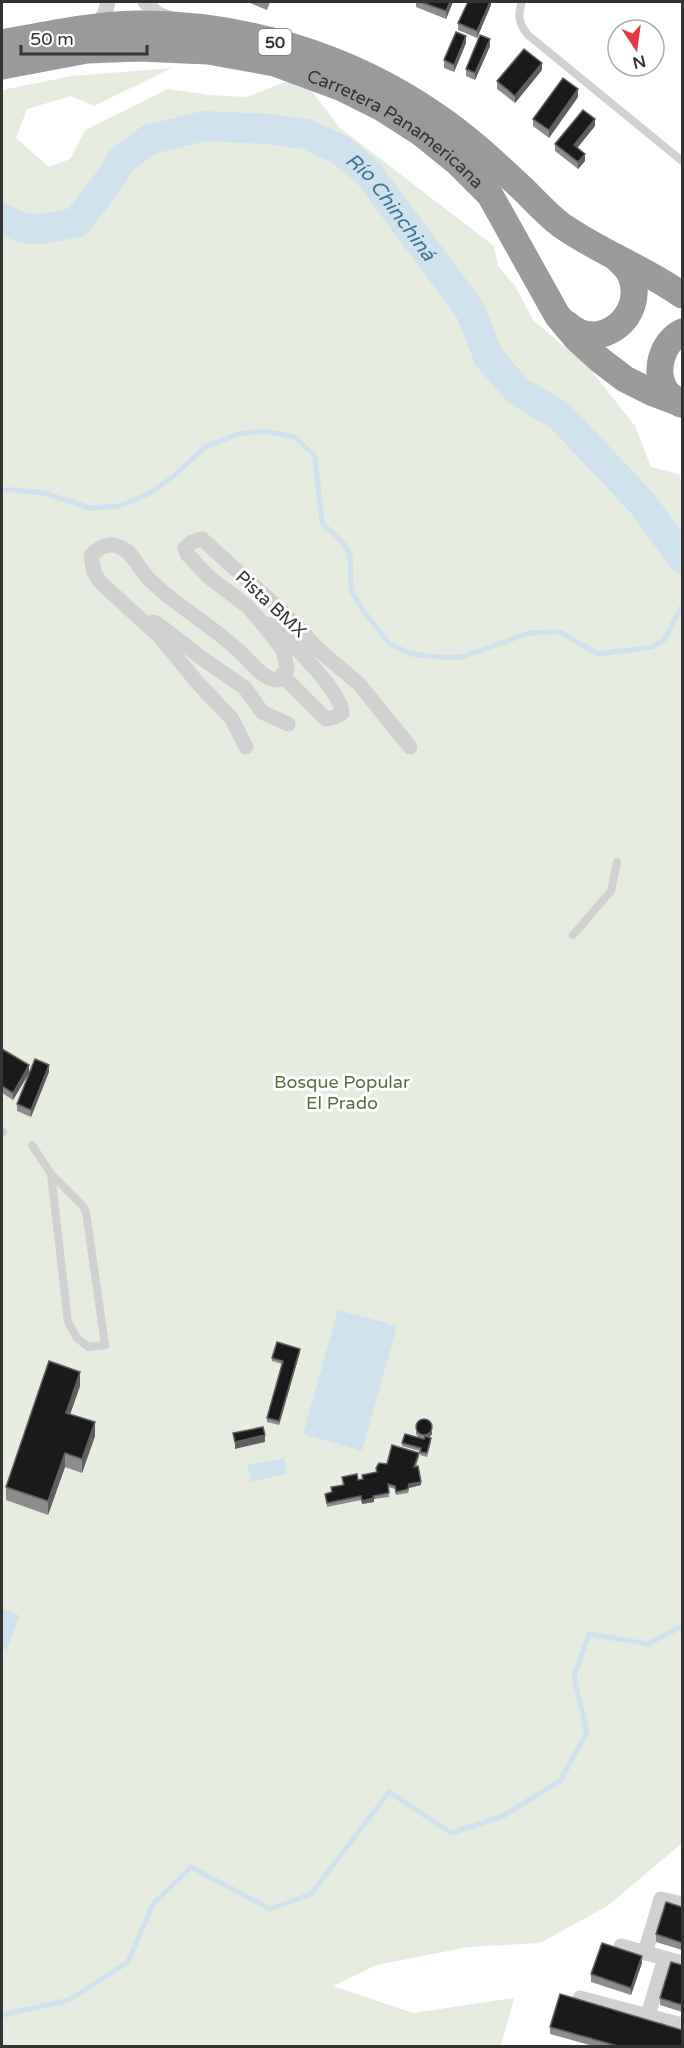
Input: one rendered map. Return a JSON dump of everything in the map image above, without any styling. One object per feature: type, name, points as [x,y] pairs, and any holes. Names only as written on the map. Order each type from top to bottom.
[{"type":"highway","name":"Carretera Panamericana","points":[[3,55],[84,28],[136,24],[188,26],[243,34],[297,47],[349,67],[393,89],[435,115],[474,144],[560,224],[616,258],[643,270],[682,295]]},
{"type":"highway","name":"Carretera Panamericana","points":[[3,55],[139,48],[208,51],[275,63],[340,87],[382,108],[421,133],[457,162],[490,195],[558,315],[585,346],[625,379],[682,404]]},
{"type":"highway","points":[[558,315],[573,330],[593,335],[614,329],[630,315],[636,294],[631,273],[616,258]]},
{"type":"highway","points":[[682,332],[675,336],[663,352],[659,372],[666,392],[682,404]]},
{"type":"street","points":[[84,28],[99,22],[106,12],[108,2]]},
{"type":"street","points":[[145,2],[158,14],[188,26]]},
{"type":"street","name":"Pista BMX","points":[[247,606],[283,650],[287,669],[283,676],[326,719],[342,713],[343,706],[337,697],[289,640],[247,606],[210,578],[188,555],[185,548],[192,542],[202,539],[212,545],[319,650],[359,684],[410,747]]},
{"type":"street","points":[[246,747],[232,719],[196,681],[160,637],[100,582],[91,563],[91,555],[109,544],[127,551],[148,578],[170,598],[230,642],[262,674],[271,680],[279,680],[283,676]]},
{"type":"street","points":[[138,616],[159,625],[245,688],[262,711],[288,724]]},
{"type":"street","points":[[645,1953],[661,1899],[682,1904]]},
{"type":"street","points":[[621,1946],[682,1963]]},
{"type":"street","points":[[648,2015],[665,1958]]},
{"type":"street","points":[[580,1998],[682,2025]]},
{"type":"lane","points":[[522,2],[519,11],[520,26],[528,35],[682,161]]},
{"type":"lane","points":[[573,935],[611,891],[618,862]]},
{"type":"lane","points":[[32,1145],[51,1174],[83,1206],[86,1212],[105,1344],[88,1347],[76,1338],[68,1322],[51,1174]]},
{"type":"green space","name":"Bosque Popular El Prado","points":[[172,68],[94,106],[71,96],[27,109],[16,138],[49,167],[70,159],[85,130],[168,89],[246,97],[285,82],[307,85],[340,128],[494,246],[498,266],[515,286],[533,320],[590,369],[635,426],[651,467],[679,474],[682,484],[682,1843],[609,1905],[540,1943],[468,1947],[377,1965],[333,1986],[413,2013],[514,1998],[501,2046],[2,2046],[2,90],[72,76]]},
{"type":"water","points":[[338,1310],[397,1326],[362,1451],[303,1434]]},
{"type":"water","points":[[284,1458],[287,1474],[251,1482],[247,1465]]},
{"type":"water","points":[[2,1608],[20,1616],[6,1650],[2,1648]]},
{"type":"building","points":[[421,2],[450,2],[446,11]]},
{"type":"building","points":[[468,2],[490,2],[477,31],[458,23]]},
{"type":"building","points":[[456,32],[466,36],[454,65],[444,60]]},
{"type":"building","points":[[480,35],[490,39],[475,73],[466,69]]},
{"type":"building","points":[[524,49],[542,63],[515,96],[497,81]]},
{"type":"building","points":[[563,78],[578,89],[549,130],[533,119]]},
{"type":"building","points":[[583,110],[595,119],[574,145],[585,154],[578,162],[555,144]]},
{"type":"building","points":[[2,1049],[29,1065],[13,1093],[2,1086]]},
{"type":"building","points":[[35,1059],[49,1065],[31,1110],[17,1104]]},
{"type":"building","points":[[277,1342],[300,1349],[279,1421],[267,1418],[283,1361],[272,1358]]},
{"type":"building","points":[[49,1361],[80,1372],[66,1413],[95,1422],[82,1459],[65,1453],[48,1501],[6,1487]]},
{"type":"building","points":[[421,1419],[427,1419],[432,1427],[430,1433],[421,1435],[416,1430],[416,1424]]},
{"type":"building","points":[[263,1427],[265,1435],[235,1442],[233,1433]]},
{"type":"building","points":[[405,1434],[424,1439],[425,1436],[431,1438],[427,1453],[420,1452],[421,1448],[402,1443]]},
{"type":"building","points":[[392,1445],[419,1453],[414,1467],[418,1466],[421,1482],[409,1484],[408,1489],[396,1492],[395,1486],[388,1484],[389,1493],[362,1501],[361,1496],[327,1503],[325,1494],[332,1492],[331,1487],[344,1485],[342,1477],[357,1474],[358,1480],[363,1479],[362,1475],[377,1472],[376,1468],[379,1463],[387,1464]]},
{"type":"building","points":[[666,1902],[682,1907],[682,1943],[656,1934]]},
{"type":"building","points":[[602,1943],[642,1956],[631,1988],[591,1974]]},
{"type":"building","points":[[671,1962],[682,1965],[682,2005],[660,1998]]},
{"type":"building","points":[[560,1994],[682,2030],[682,2046],[618,2046],[550,2027]]},
{"type":"waterway","name":"Río Chinchiná","points":[[2,218],[12,224],[30,229],[77,222],[121,161],[148,140],[204,126],[267,129],[306,134],[341,150],[369,174],[470,310],[489,358],[519,392],[559,415],[643,504],[682,558]]},
{"type":"waterway","points":[[2,490],[44,493],[90,508],[119,506],[148,494],[174,476],[205,447],[238,434],[265,431],[295,437],[315,456],[322,523],[343,543],[350,555],[351,590],[365,613],[390,644],[411,654],[462,657],[529,633],[560,632],[598,654],[652,647],[664,640],[682,606]]},
{"type":"waterway","points":[[2,2015],[69,2000],[128,1962],[153,1904],[191,1867],[270,1909],[311,1894],[389,1792],[451,1833],[503,1816],[560,1781],[587,1732],[574,1677],[589,1634],[648,1644],[682,1626]]}]
